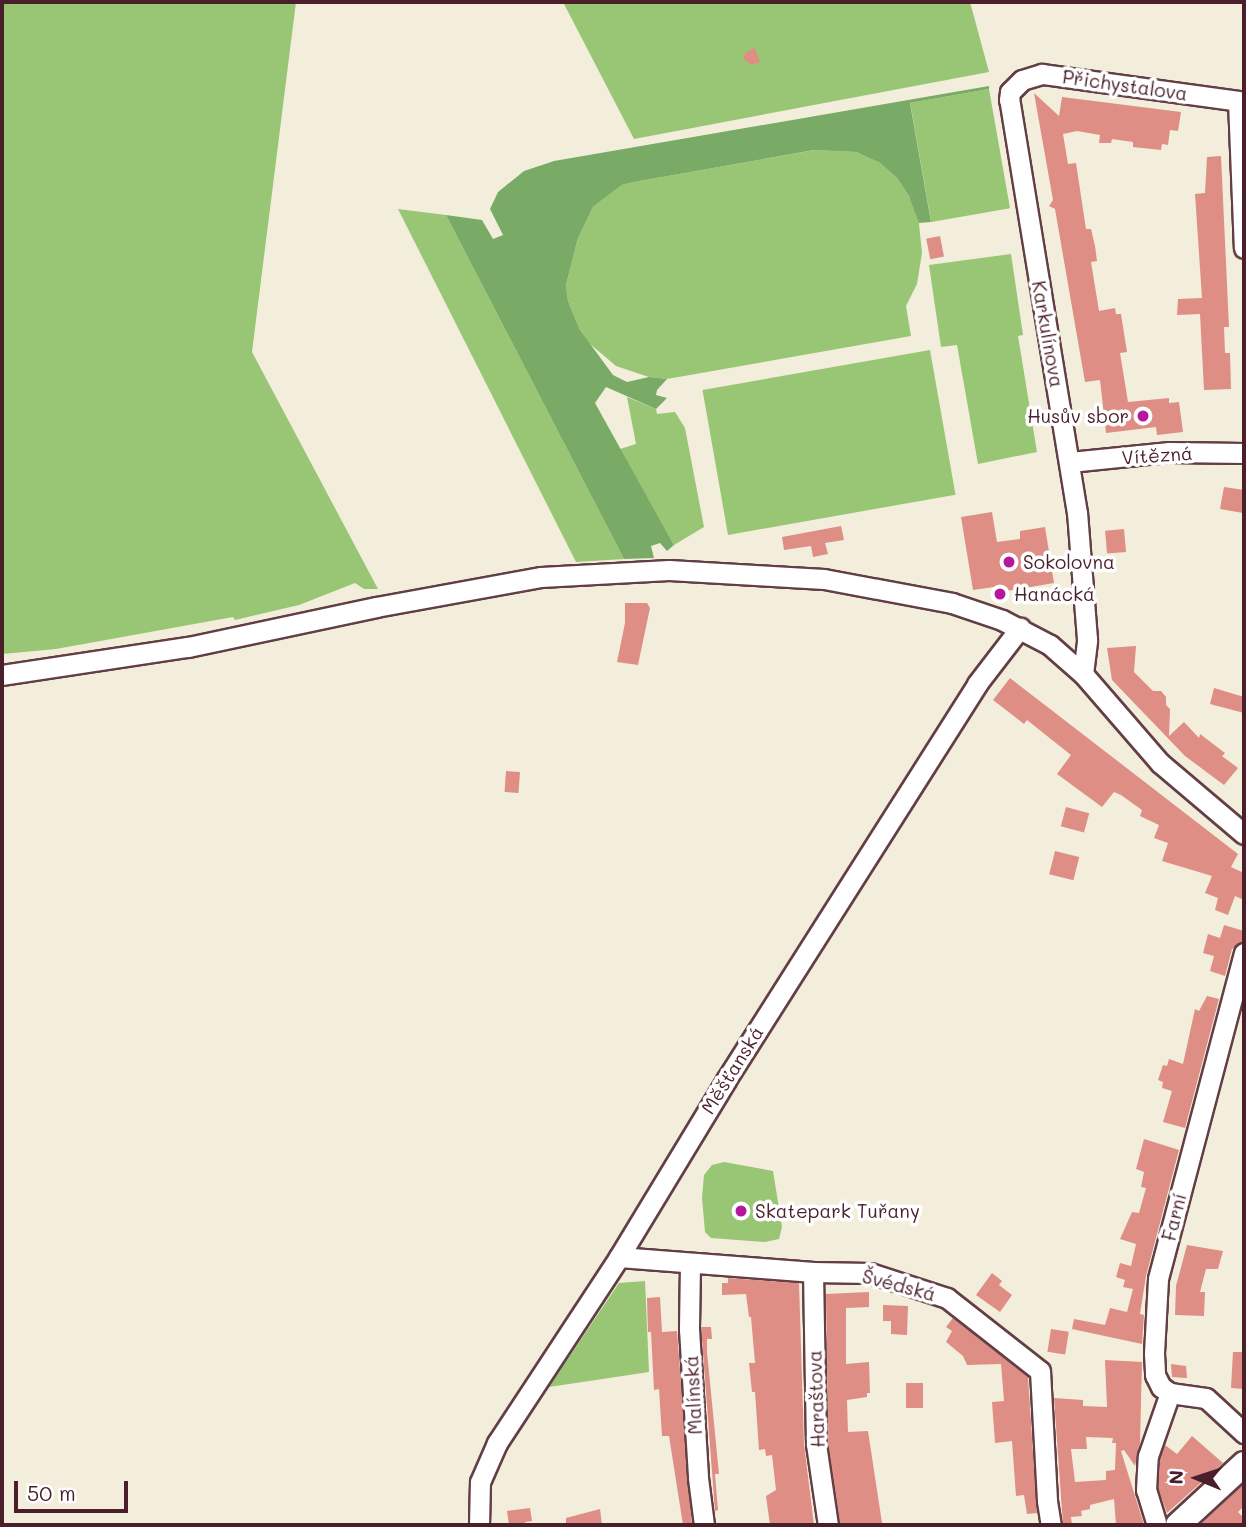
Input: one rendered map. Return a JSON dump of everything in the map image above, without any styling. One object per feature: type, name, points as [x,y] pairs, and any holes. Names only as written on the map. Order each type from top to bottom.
[{"type":"main road","points":[[1167,1524],[1244,1464]]},
{"type":"street","name":"Přichystalova","points":[[1014,86],[1028,77],[1042,74],[1238,101],[1244,248]]},
{"type":"street","name":"Karkulínova","points":[[1014,86],[1009,100],[1070,462],[1080,539],[1086,626],[1083,674]]},
{"type":"street","name":"Vítězná","points":[[1070,462],[1169,452],[1244,453]]},
{"type":"street","points":[[2,675],[188,648],[485,586],[591,573],[669,570],[782,575],[909,593],[983,612],[1020,628],[1058,650],[1083,674],[1160,763],[1244,834]]},
{"type":"street","points":[[1058,650],[1086,626]]},
{"type":"street","name":"Měšťanská","points":[[479,1525],[480,1482],[489,1456],[619,1257],[706,1112],[977,684],[1020,628]]},
{"type":"street","name":"Farní","points":[[1170,1392],[1161,1387],[1155,1375],[1158,1279],[1244,953]]},
{"type":"street","name":"Švédská","points":[[619,1257],[813,1272],[870,1273],[947,1298],[1032,1362],[1040,1371],[1046,1502],[1051,1525]]},
{"type":"street","name":"Malínská","points":[[690,1264],[689,1329],[698,1478],[704,1525]]},
{"type":"street","name":"Haraštova","points":[[813,1272],[816,1444],[828,1525]]},
{"type":"street","points":[[1167,1524],[1146,1490],[1148,1455],[1170,1392],[1206,1398],[1244,1433]]},
{"type":"green space","points":[[2,2],[296,2],[252,352],[378,589],[364,589],[355,583],[299,605],[235,620],[233,617],[56,649],[2,654]]},
{"type":"green space","points":[[563,2],[970,2],[989,72],[634,139]]},
{"type":"green space","points":[[989,86],[989,89],[910,103],[931,222],[919,223],[909,196],[897,178],[880,163],[856,152],[814,150],[622,185],[593,207],[578,238],[566,285],[568,301],[580,330],[613,375],[627,382],[649,377],[667,379],[656,395],[667,398],[656,409],[606,387],[595,403],[674,545],[667,551],[660,543],[651,546],[654,558],[624,559],[446,215],[482,220],[493,239],[503,235],[490,209],[498,192],[524,171],[554,161]]},
{"type":"green space","points":[[989,89],[1010,208],[931,222],[910,103]]},
{"type":"green space","points":[[815,150],[856,152],[880,163],[897,178],[909,196],[918,214],[922,253],[917,284],[906,306],[911,336],[667,379],[649,377],[616,366],[589,343],[580,330],[568,301],[566,285],[578,238],[593,207],[622,185]]},
{"type":"green space","points":[[398,209],[446,215],[624,559],[576,562]]},
{"type":"green space","points":[[1011,254],[1023,335],[1018,336],[1037,452],[978,464],[957,345],[941,347],[929,265]]},
{"type":"green space","points":[[930,350],[956,495],[728,535],[703,390]]},
{"type":"green space","points":[[627,397],[656,409],[657,414],[675,412],[685,428],[704,527],[674,545],[620,449],[636,444]]},
{"type":"green space","name":"Skatepark Tuřany","points":[[724,1162],[773,1171],[782,1227],[779,1239],[765,1242],[711,1238],[705,1232],[702,1198],[704,1175],[712,1165]]},
{"type":"green space","points":[[645,1281],[649,1372],[549,1387],[619,1283]]},
{"type":"building","points":[[755,48],[760,62],[751,65],[743,58],[746,52]]},
{"type":"building","points":[[1034,93],[1059,116],[1062,97],[1181,112],[1178,131],[1170,130],[1168,145],[1162,144],[1161,150],[1133,147],[1133,142],[1112,139],[1111,143],[1099,143],[1100,135],[1077,131],[1063,134],[1068,164],[1076,163],[1086,229],[1091,229],[1095,246],[1097,261],[1091,262],[1099,311],[1115,308],[1116,314],[1121,314],[1127,352],[1120,353],[1128,402],[1169,398],[1169,403],[1179,402],[1183,432],[1157,435],[1156,427],[1106,433],[1100,380],[1085,382],[1055,209],[1049,206],[1053,200]]},
{"type":"building","points":[[1221,156],[1229,327],[1224,327],[1225,353],[1230,353],[1231,389],[1204,390],[1200,314],[1177,315],[1178,299],[1202,298],[1195,194],[1205,193],[1207,157]]},
{"type":"building","points":[[940,236],[944,257],[930,259],[926,239]]},
{"type":"building","points":[[1224,487],[1244,490],[1243,513],[1220,509]]},
{"type":"building","name":"Sokolovna","points":[[992,512],[997,542],[1020,539],[1020,531],[1045,527],[1054,583],[995,593],[994,587],[973,590],[961,517]]},
{"type":"building","points":[[841,526],[844,540],[825,543],[828,554],[813,557],[811,546],[784,550],[782,537]]},
{"type":"building","points":[[1124,529],[1126,552],[1107,554],[1105,531]]},
{"type":"building","points":[[625,603],[647,603],[650,608],[638,665],[617,662],[625,623]]},
{"type":"building","points":[[1136,646],[1134,672],[1153,691],[1161,691],[1166,697],[1166,705],[1170,709],[1169,736],[1184,722],[1199,738],[1200,734],[1225,753],[1222,756],[1238,768],[1224,785],[1185,756],[1112,680],[1107,648]]},
{"type":"building","points":[[1010,678],[1238,854],[1231,867],[1244,873],[1244,900],[1235,896],[1228,915],[1215,910],[1218,898],[1205,893],[1212,876],[1162,861],[1168,843],[1154,838],[1159,825],[1140,816],[1142,810],[1114,792],[1102,807],[1057,774],[1071,755],[1027,720],[1024,724],[993,700]]},
{"type":"building","points":[[1214,688],[1244,697],[1244,713],[1210,704]]},
{"type":"building","points":[[506,771],[520,772],[519,793],[505,792]]},
{"type":"building","points":[[1066,807],[1089,813],[1084,833],[1061,826]]},
{"type":"building","points":[[1055,851],[1079,857],[1073,880],[1049,874]]},
{"type":"building","points":[[1224,925],[1244,931],[1243,941],[1232,949],[1225,976],[1210,971],[1214,956],[1203,953],[1208,934],[1220,938]]},
{"type":"building","points":[[1207,996],[1219,999],[1185,1128],[1163,1122],[1172,1091],[1162,1088],[1163,1082],[1158,1080],[1163,1065],[1167,1066],[1169,1059],[1183,1064],[1195,1009],[1199,1011]]},
{"type":"building","points":[[1144,1139],[1179,1150],[1146,1276],[1140,1314],[1144,1315],[1142,1344],[1072,1329],[1074,1319],[1105,1325],[1110,1308],[1127,1312],[1133,1289],[1123,1287],[1125,1280],[1116,1277],[1120,1263],[1131,1266],[1136,1244],[1120,1239],[1132,1212],[1139,1213],[1146,1188],[1141,1187],[1144,1172],[1136,1169]]},
{"type":"building","points":[[1187,1245],[1223,1251],[1218,1269],[1206,1269],[1200,1292],[1205,1292],[1204,1316],[1175,1315],[1176,1286]]},
{"type":"building","points":[[992,1273],[1002,1281],[999,1285],[1012,1295],[1000,1312],[976,1295]]},
{"type":"building","points":[[728,1278],[799,1283],[804,1444],[814,1525],[770,1525],[766,1496],[776,1490],[772,1455],[766,1456],[765,1449],[759,1450],[755,1392],[752,1392],[749,1363],[755,1363],[751,1317],[746,1294],[722,1295],[722,1283],[728,1283]]},
{"type":"building","points":[[869,1292],[869,1307],[846,1308],[846,1364],[869,1362],[870,1393],[867,1393],[867,1397],[847,1400],[848,1432],[868,1431],[882,1523],[840,1525],[828,1443],[826,1294]]},
{"type":"building","points":[[660,1297],[662,1332],[677,1331],[692,1525],[683,1525],[669,1436],[662,1436],[659,1389],[654,1390],[651,1332],[648,1332],[647,1298]]},
{"type":"building","points":[[883,1305],[908,1306],[907,1335],[891,1334],[891,1321],[883,1321]]},
{"type":"building","points":[[953,1318],[1028,1377],[1037,1513],[1027,1514],[1024,1495],[1016,1496],[1012,1441],[995,1443],[992,1402],[1004,1401],[1001,1364],[967,1365],[963,1356],[946,1342],[952,1331],[946,1327]]},
{"type":"building","points":[[701,1327],[711,1327],[712,1339],[707,1339],[707,1352],[719,1474],[715,1474],[718,1510],[715,1511]]},
{"type":"building","points":[[1051,1329],[1069,1332],[1065,1355],[1047,1352]]},
{"type":"building","points":[[1233,1352],[1244,1352],[1244,1389],[1231,1388]]},
{"type":"building","points":[[1105,1360],[1142,1362],[1140,1443],[1135,1466],[1124,1450],[1121,1451],[1144,1525],[1116,1525],[1114,1499],[1090,1505],[1090,1509],[1081,1511],[1082,1516],[1071,1517],[1072,1525],[1063,1525],[1054,1398],[1083,1400],[1083,1406],[1107,1407]],"holes":[[[1086,1437],[1113,1438],[1112,1443],[1116,1443],[1115,1470],[1106,1471],[1106,1480],[1075,1482],[1071,1449],[1087,1449]]]},
{"type":"building","points":[[1171,1364],[1186,1366],[1187,1378],[1172,1377]]},
{"type":"building","points":[[906,1383],[923,1383],[923,1408],[906,1408]]},
{"type":"building","points":[[1192,1436],[1223,1463],[1167,1513],[1158,1488],[1160,1458],[1165,1445],[1177,1454]]},
{"type":"building","points":[[1244,1484],[1244,1506],[1238,1512],[1244,1518],[1244,1525],[1200,1525]]},
{"type":"building","points":[[530,1508],[532,1521],[525,1522],[526,1525],[509,1525],[507,1511]]},
{"type":"building","points":[[600,1509],[602,1525],[566,1525],[566,1518]]},
{"type":"place","name":"Husův sbor","points":[[1143,416]]},
{"type":"place","name":"Sokolovna","points":[[1009,562]]},
{"type":"place","name":"Hanácká","points":[[1000,594]]},
{"type":"place","name":"Skatepark Tuřany","points":[[741,1211]]}]
